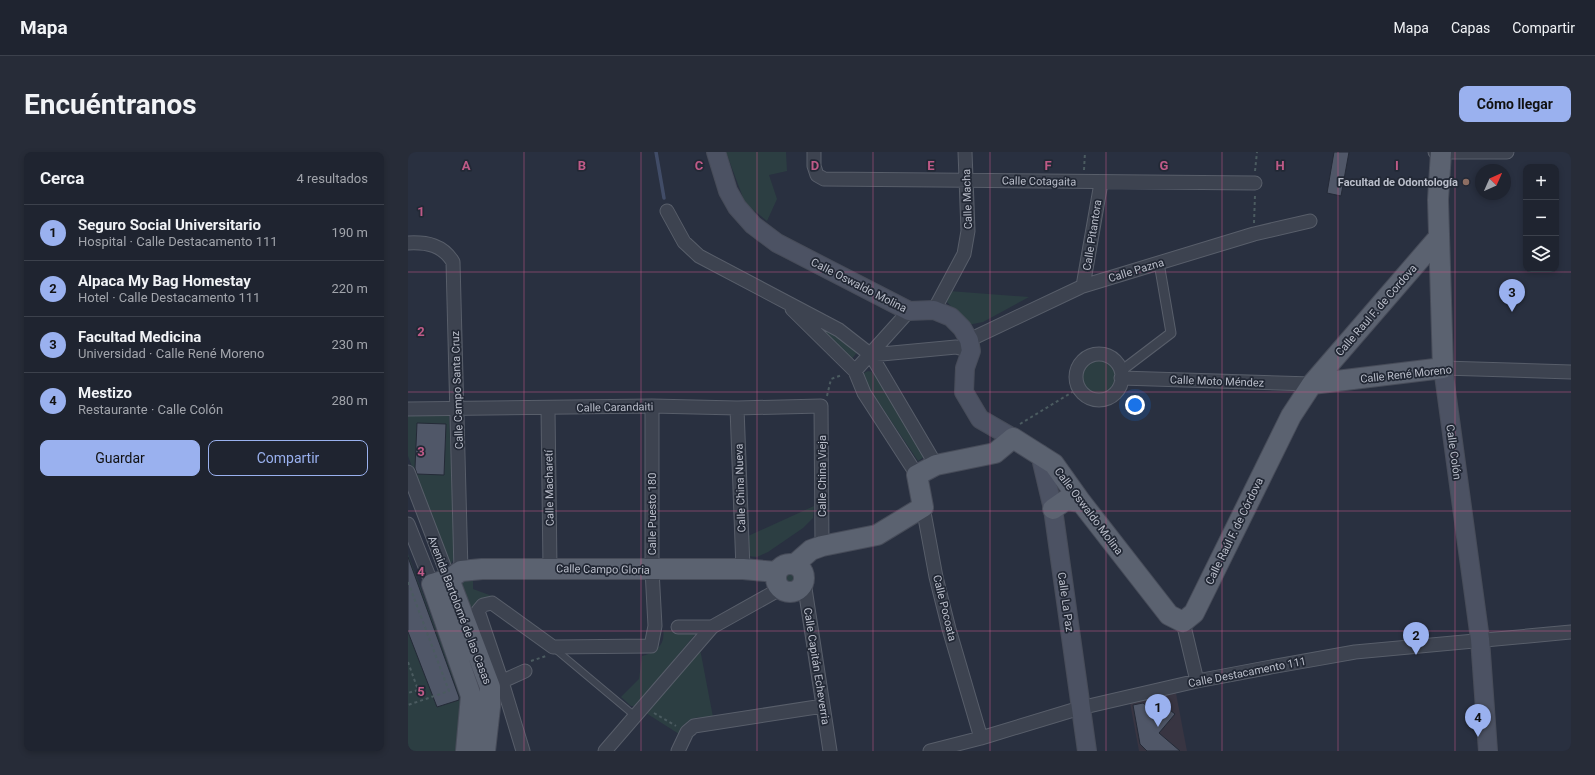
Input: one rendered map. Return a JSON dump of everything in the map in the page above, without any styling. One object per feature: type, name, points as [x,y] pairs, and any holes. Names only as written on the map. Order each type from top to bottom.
[{"type":"main road","name":"Calle Oswaldo Molina","points":[[716,152],[728,191],[737,207],[753,225],[776,243],[909,311],[934,310],[952,317],[962,328],[970,345],[965,368],[964,392],[980,419],[1040,454],[1054,464],[1081,502],[1169,615],[1182,622]]},
{"type":"main road","name":"Calle Colón","points":[[1439,152],[1438,200],[1443,368],[1480,639],[1488,751]]},
{"type":"main road","name":"Calle Raul F. de Cordova","points":[[1312,384],[1439,237]]},
{"type":"main road","name":"Calle René Moreno","points":[[1312,384],[1443,368]]},
{"type":"main road","name":"Calle Raúl F. de Córdova","points":[[1182,622],[1194,613],[1291,416],[1312,384]]},
{"type":"main road","points":[[917,475],[936,465],[995,453],[1009,436]]},
{"type":"main road","name":"Calle La Paz","points":[[1040,454],[1053,509],[1087,751]]},
{"type":"main road","name":"Calle Pocoata","points":[[917,475],[923,507]]},
{"type":"main road","points":[[1053,509],[1066,500],[1081,502]]},
{"type":"main road","points":[[795,564],[803,572],[804,582],[802,586],[794,592],[784,591],[778,580],[783,565],[795,564],[811,550],[822,546],[877,536],[923,507]]},
{"type":"main road","name":"Calle Campo Gloria","points":[[447,578],[482,569],[743,569],[778,580]]},
{"type":"main road","name":"Avenida Bartolomé de las Casas","points":[[447,578],[496,684],[490,707],[485,751]]},
{"type":"main road","name":"Avenida Bartolomé de las Casas","points":[[447,578],[471,696],[466,751]]},
{"type":"street","name":"Calle Cotagaita","points":[[814,152],[814,166],[817,175],[824,179],[1083,181],[1101,183],[1255,183]]},
{"type":"street","name":"Calle Macha","points":[[934,310],[964,254],[968,231],[965,152]]},
{"type":"street","points":[[1439,152],[1507,152]]},
{"type":"street","name":"Calle Pitantora","points":[[1083,286],[1101,183]]},
{"type":"street","points":[[667,211],[684,242],[699,256],[839,330],[871,355],[936,465]]},
{"type":"street","name":"Calle Pazna","points":[[970,345],[1083,286],[1254,234],[1310,221]]},
{"type":"street","name":"Calle Campo Santa Cruz","points":[[408,243],[423,243],[440,247],[448,254],[453,262],[457,408],[447,578]]},
{"type":"street","points":[[1121,374],[1117,364],[1105,355],[1090,356],[1079,366],[1076,373],[1079,388],[1090,398],[1104,399],[1116,392],[1121,374],[1171,333],[1159,263]]},
{"type":"street","points":[[782,300],[855,372],[864,393],[917,475]]},
{"type":"street","points":[[855,372],[909,311]]},
{"type":"street","points":[[871,355],[970,345]]},
{"type":"street","name":"Calle René Moreno","points":[[1443,368],[1571,372]]},
{"type":"street","name":"Calle Moto Méndez","points":[[1121,374],[1312,384]]},
{"type":"street","name":"Calle Carandaiti","points":[[408,409],[652,406],[737,408],[821,406]]},
{"type":"street","name":"Calle Puesto 180","points":[[552,647],[651,646],[655,626],[652,570],[652,406]]},
{"type":"street","name":"Calle China Vieja","points":[[821,406],[822,546]]},
{"type":"street","name":"Calle Macharetí","points":[[548,408],[550,568]]},
{"type":"street","name":"Calle China Nueva","points":[[737,408],[743,569]]},
{"type":"street","name":"Avenida Bartolomé de las Casas","points":[[408,472],[447,578]]},
{"type":"street","name":"Calle Pocoata","points":[[923,507],[936,577],[949,629],[981,738]]},
{"type":"street","name":"Avenida Bartolomé de las Casas","points":[[408,524],[447,578]]},
{"type":"street","points":[[605,751],[712,627],[778,580]]},
{"type":"street","name":"Calle Capitán Echeverria","points":[[804,582],[830,751]]},
{"type":"street","points":[[523,751],[496,684],[478,611],[483,605],[492,603],[552,647]]},
{"type":"street","points":[[1182,622],[1197,681]]},
{"type":"street","points":[[678,626],[712,627]]},
{"type":"street","name":"Calle Destacamento 111","points":[[930,751],[981,738],[1080,708],[1197,681],[1355,652],[1480,639],[1571,632]]},
{"type":"street","points":[[471,696],[525,671]]},
{"type":"street","points":[[678,751],[687,732],[694,726],[823,706]]},
{"type":"lane","points":[[552,647],[639,711]]},
{"type":"path","points":[[1083,181],[1085,152]]},
{"type":"path","points":[[821,406],[827,403],[831,379],[855,372]]},
{"type":"path","points":[[1009,436],[1079,388]]},
{"type":"path","points":[[408,582],[449,691],[408,705]]},
{"type":"path","points":[[525,671],[524,664],[549,654],[552,647]]},
{"type":"path","points":[[408,662],[418,690],[408,693]]},
{"type":"path","points":[[639,711],[687,732]]},
{"type":"shaded area","points":[[726,152],[786,152],[787,171],[769,175],[777,199],[767,221],[745,203]]},
{"type":"shaded area","points":[[949,291],[1029,297],[983,322],[968,325],[947,302]]},
{"type":"shaded area","points":[[819,324],[859,350],[851,360],[818,325]]},
{"type":"shaded area","points":[[1096,361],[1102,361],[1106,362],[1113,368],[1116,378],[1115,385],[1109,392],[1102,395],[1096,395],[1092,394],[1085,388],[1082,381],[1082,375],[1083,371],[1089,364]]},
{"type":"shaded area","points":[[868,371],[873,372],[924,457],[918,461],[863,379],[864,373]]},
{"type":"shaded area","points":[[408,415],[449,415],[455,555],[450,567],[408,456]]},
{"type":"shaded area","points":[[814,506],[813,518],[803,528],[768,552],[757,557],[748,556],[746,537]]},
{"type":"shaded area","points":[[408,554],[462,699],[456,751],[408,751]]},
{"type":"shaded area","points":[[790,569],[796,572],[799,578],[796,584],[790,587],[784,584],[781,578],[784,572]]},
{"type":"shaded area","points":[[473,575],[473,589],[492,596],[479,599],[474,607],[497,678],[461,585],[465,578]]},
{"type":"shaded area","points":[[663,630],[697,632],[636,706],[631,706],[621,697],[639,679],[642,656],[651,653],[661,644],[663,640]]},
{"type":"shaded area","points":[[700,649],[713,717],[692,719],[686,723],[679,734],[646,713]]},
{"type":"shaded area","points":[[1176,693],[1187,751],[1139,751],[1130,703]]},
{"type":"building","points":[[1334,152],[1349,152],[1341,196],[1327,193]]},
{"type":"building","points":[[417,423],[446,424],[444,475],[417,474],[415,468]]},
{"type":"building","points":[[408,557],[459,697],[459,700],[437,707],[408,632]]},
{"type":"building","points":[[1143,703],[1159,715],[1166,707],[1175,714],[1159,733],[1180,751],[1147,751],[1140,744],[1133,705]]},
{"type":"waterway","points":[[656,152],[664,198]]},
{"type":"place","name":"Facultad de Odontología","points":[[1466,182]]},
{"type":"place","name":"Facultad Medicina","points":[[1512,312]]},
{"type":"place","name":"Alpaca My Bag Homestay","points":[[1416,655]]},
{"type":"place","name":"Seguro Social Universitario","points":[[1158,727]]},
{"type":"place","name":"Mestizo","points":[[1478,737]]}]
